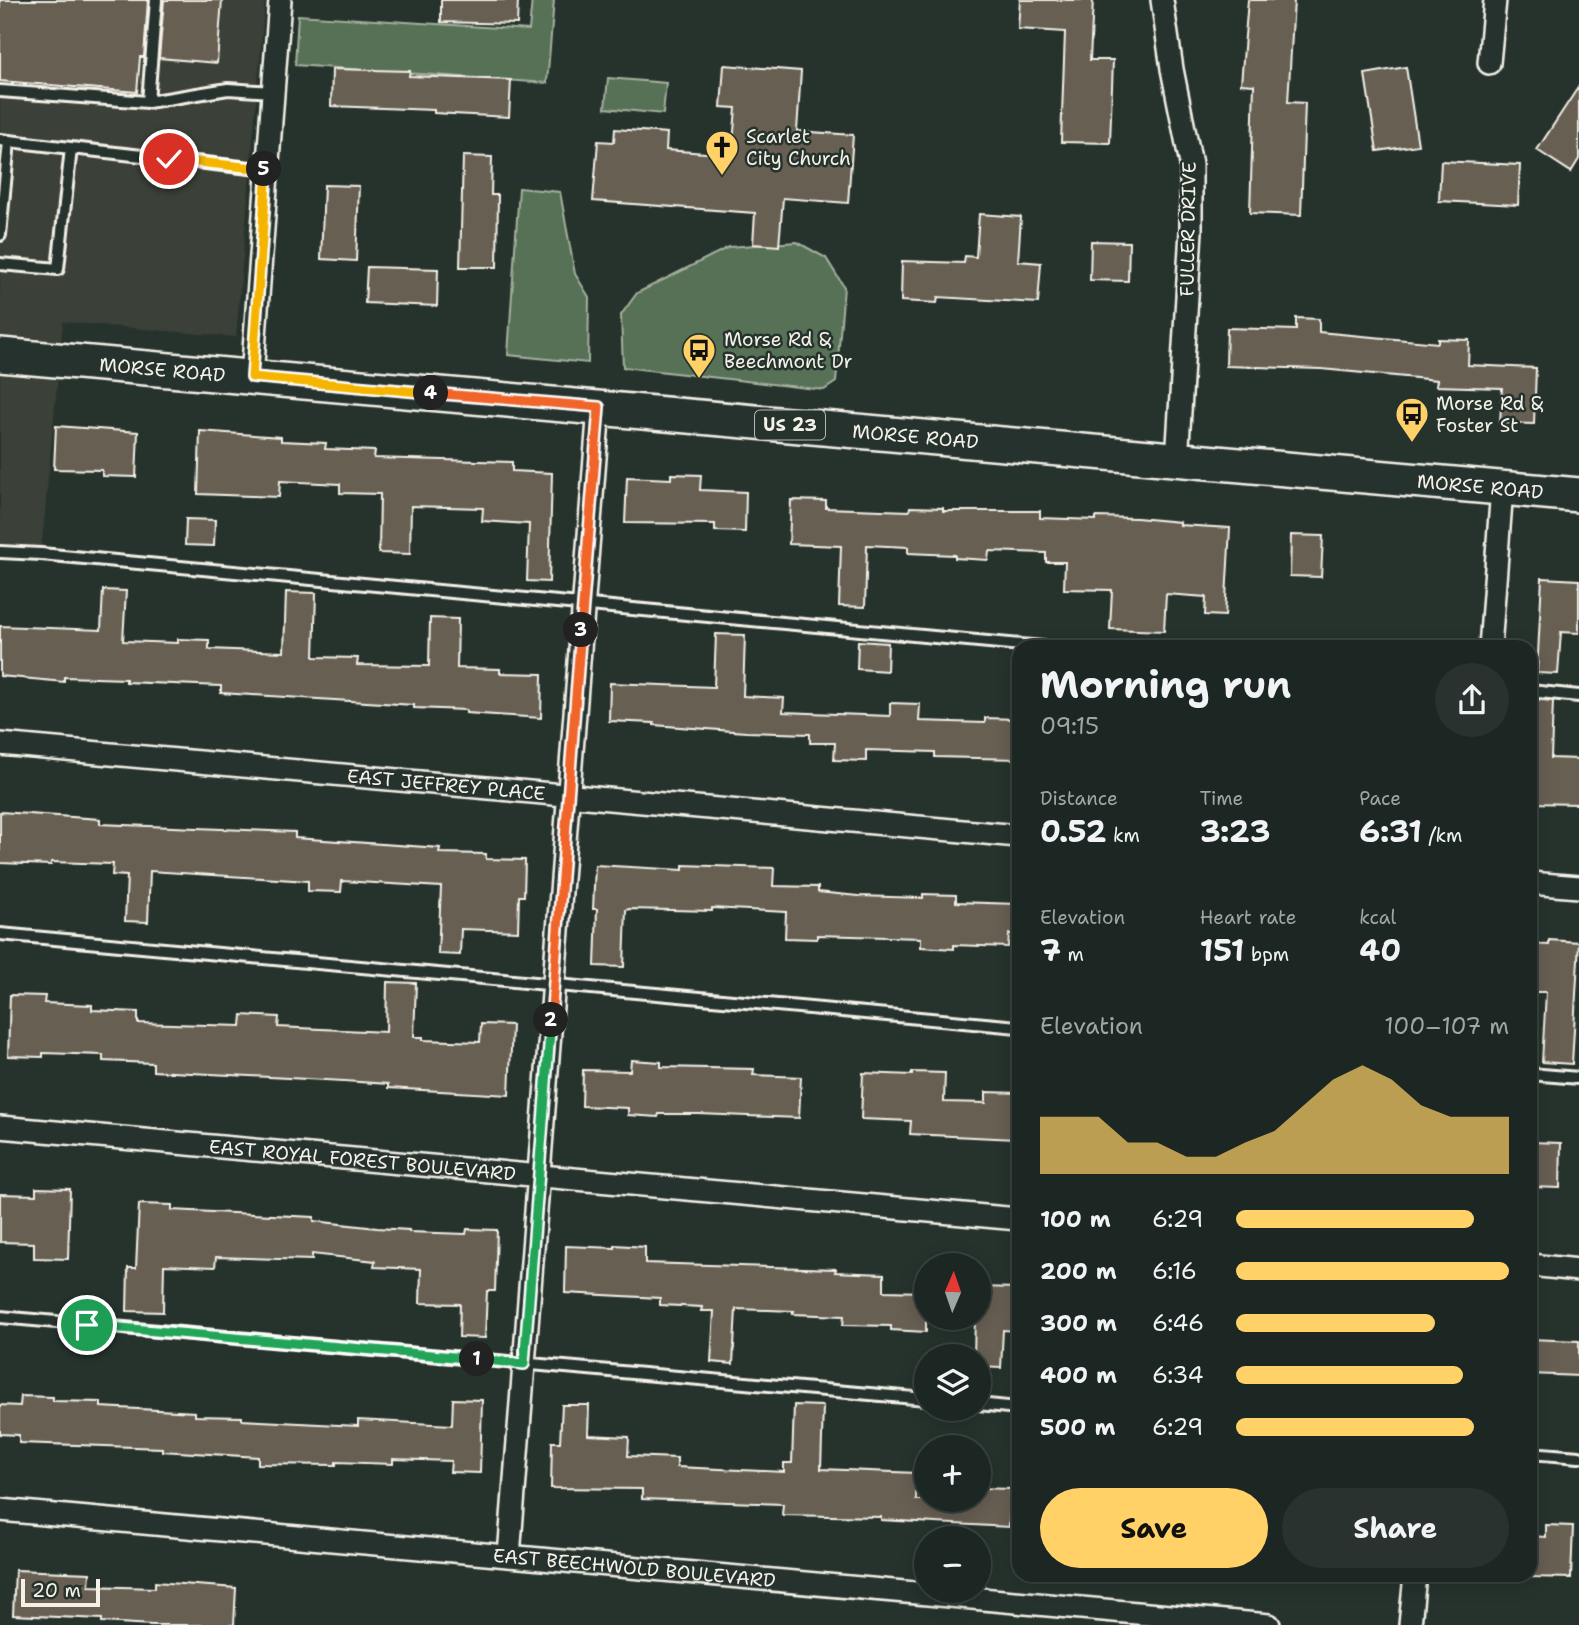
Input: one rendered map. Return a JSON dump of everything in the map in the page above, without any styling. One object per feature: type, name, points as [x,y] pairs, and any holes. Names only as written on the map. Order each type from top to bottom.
[{"type":"main road","name":"MORSE ROAD","points":[[0,355],[1579,495]]},
{"type":"street","points":[[252,377],[280,0]]},
{"type":"street","name":"FULLER DRIVE","points":[[1162,0],[1172,69],[1191,164],[1191,230],[1177,461]]},
{"type":"street","points":[[1489,63],[1495,0]]},
{"type":"street","points":[[509,1556],[599,407]]},
{"type":"street","points":[[1491,640],[1502,488]]},
{"type":"street","name":"EAST JEFFREY PLACE","points":[[0,744],[1012,835]]},
{"type":"street","points":[[1537,884],[1579,887]]},
{"type":"street","name":"EAST ROYAL FOREST BOULEVARD","points":[[0,1127],[1012,1218]]},
{"type":"street","points":[[1537,1266],[1579,1270]]},
{"type":"street","name":"EAST BEECHWOLD BOULEVARD","points":[[0,1510],[1269,1625]]},
{"type":"street","points":[[1410,1625],[1414,1582]]},
{"type":"lane","points":[[148,102],[156,0]]},
{"type":"lane","points":[[0,91],[148,102],[228,89],[273,92]]},
{"type":"lane","points":[[0,235],[5,141],[267,170]]},
{"type":"lane","points":[[0,264],[58,269],[71,148]]},
{"type":"lane","points":[[0,552],[1012,644]]},
{"type":"lane","points":[[1537,692],[1579,696]]},
{"type":"lane","points":[[0,934],[1012,1026]]},
{"type":"lane","points":[[1537,1075],[1579,1078]]},
{"type":"lane","points":[[0,1317],[914,1398]]},
{"type":"lane","points":[[991,1405],[1012,1407]]},
{"type":"lane","points":[[1537,1454],[1579,1457]]},
{"type":"shaded area","points":[[0,0],[265,0],[236,337],[63,322],[41,554],[0,552]]},
{"type":"green space","points":[[532,0],[554,0],[547,83],[295,65],[298,15],[529,30]]},
{"type":"green space","points":[[608,78],[666,83],[663,114],[605,108]]},
{"type":"green space","points":[[519,188],[560,192],[575,274],[589,297],[588,363],[508,355]]},
{"type":"green space","points":[[797,242],[826,258],[844,287],[836,382],[824,390],[623,367],[621,315],[637,293],[729,247]]},
{"type":"building","points":[[0,0],[148,0],[144,57],[140,57],[137,92],[0,81]]},
{"type":"building","points":[[164,0],[222,0],[217,63],[159,58]]},
{"type":"building","points":[[441,0],[518,0],[517,24],[441,22]]},
{"type":"building","points":[[1020,0],[1093,0],[1090,60],[1113,60],[1110,143],[1061,142],[1065,32],[1018,29]]},
{"type":"building","points":[[1248,0],[1294,0],[1288,102],[1305,103],[1301,215],[1250,213],[1254,85],[1241,84]]},
{"type":"building","name":"Scarlet City Church","points":[[724,65],[801,71],[797,131],[853,135],[848,203],[783,198],[779,246],[753,244],[755,213],[593,201],[598,141],[614,142],[615,129],[667,133],[666,150],[732,155],[736,108],[721,107]]},
{"type":"building","points":[[1406,67],[1418,145],[1377,151],[1365,74]]},
{"type":"building","points":[[332,69],[410,71],[409,76],[511,80],[509,117],[434,113],[434,110],[331,106]]},
{"type":"building","points":[[1579,86],[1579,159],[1571,172],[1537,150]]},
{"type":"building","points":[[463,156],[492,157],[491,195],[498,195],[497,267],[460,267]]},
{"type":"building","points":[[1441,161],[1520,165],[1518,205],[1439,201]]},
{"type":"building","points":[[324,185],[359,186],[356,261],[321,259]]},
{"type":"building","points":[[979,214],[1021,217],[1018,261],[1041,263],[1038,303],[938,297],[937,303],[901,301],[902,261],[964,263],[965,256],[976,257]]},
{"type":"building","points":[[1091,241],[1129,242],[1128,281],[1090,280]]},
{"type":"building","points":[[367,267],[438,269],[437,306],[365,303]]},
{"type":"building","points":[[1296,318],[1319,319],[1319,332],[1438,343],[1438,339],[1469,340],[1468,365],[1536,368],[1534,424],[1500,423],[1502,388],[1436,386],[1437,380],[1321,369],[1226,366],[1227,328],[1296,330]]},
{"type":"building","points":[[56,426],[138,432],[136,477],[102,476],[102,470],[54,469]]},
{"type":"building","points":[[200,431],[281,437],[281,441],[326,443],[325,449],[375,451],[374,458],[512,462],[512,471],[552,473],[549,582],[527,581],[529,524],[482,521],[483,508],[411,506],[410,554],[379,553],[380,494],[340,493],[340,484],[280,481],[279,497],[198,494]]},
{"type":"building","points":[[671,474],[701,475],[700,490],[746,492],[745,532],[715,531],[715,524],[625,523],[627,477],[671,479]]},
{"type":"building","points":[[791,500],[826,501],[826,508],[909,511],[910,507],[943,508],[943,511],[1040,511],[1040,518],[1137,518],[1180,522],[1180,525],[1230,528],[1225,616],[1205,615],[1206,597],[1166,594],[1164,631],[1110,629],[1112,590],[1064,589],[1065,562],[1046,562],[1046,553],[989,551],[988,560],[955,558],[955,555],[908,553],[908,547],[867,545],[865,607],[839,606],[841,546],[789,544]]},
{"type":"building","points":[[186,519],[215,520],[214,546],[185,545]]},
{"type":"building","points":[[1291,535],[1323,536],[1321,577],[1290,576]]},
{"type":"building","points":[[1542,578],[1579,580],[1579,633],[1561,632],[1558,674],[1537,673]]},
{"type":"building","points":[[103,590],[126,591],[123,641],[178,643],[178,639],[209,640],[209,649],[284,652],[286,592],[316,593],[314,657],[358,658],[357,665],[429,666],[430,618],[458,619],[457,668],[542,674],[541,718],[414,708],[414,705],[221,693],[221,686],[64,677],[64,682],[0,676],[0,626],[101,630]]},
{"type":"building","points":[[716,634],[745,635],[743,696],[784,698],[783,712],[890,716],[890,703],[920,704],[919,721],[985,723],[985,718],[1012,719],[1012,759],[935,757],[935,752],[866,750],[866,761],[834,760],[835,743],[810,743],[810,734],[746,732],[609,721],[610,683],[714,687]]},
{"type":"building","points":[[858,641],[888,643],[887,671],[857,669]]},
{"type":"building","points":[[1537,700],[1553,701],[1551,758],[1579,759],[1579,804],[1537,803]]},
{"type":"building","points":[[0,812],[100,819],[100,824],[295,832],[295,838],[440,848],[439,853],[486,854],[486,859],[525,860],[524,896],[519,896],[518,931],[461,929],[460,955],[438,954],[441,887],[342,881],[341,892],[308,891],[308,881],[150,871],[148,922],[125,921],[127,876],[112,875],[113,864],[0,863]]},
{"type":"building","points":[[595,865],[683,870],[683,865],[774,868],[773,886],[818,887],[818,892],[858,896],[923,898],[923,894],[956,895],[956,902],[1012,904],[1012,934],[1009,934],[1008,947],[921,947],[921,938],[817,935],[817,939],[785,938],[786,912],[712,908],[712,911],[629,909],[626,910],[624,967],[595,966],[597,909],[593,909]]},
{"type":"building","points":[[1549,940],[1579,942],[1572,1064],[1542,1062],[1546,992],[1537,992],[1537,944],[1549,945]]},
{"type":"building","points":[[387,982],[416,983],[414,1037],[423,1037],[423,1040],[480,1042],[481,1024],[512,1025],[509,1095],[388,1088],[388,1084],[344,1081],[153,1071],[153,1063],[103,1061],[103,1055],[43,1053],[43,1057],[8,1056],[10,995],[45,996],[44,1003],[92,1005],[92,1010],[138,1012],[138,1023],[241,1026],[242,1015],[279,1017],[278,1027],[386,1032]]},
{"type":"building","points":[[631,1060],[661,1062],[661,1067],[754,1069],[753,1075],[801,1077],[799,1118],[699,1114],[659,1114],[658,1117],[628,1115],[628,1108],[582,1106],[583,1070],[630,1071]]},
{"type":"building","points":[[912,1072],[945,1073],[944,1102],[986,1103],[986,1092],[1012,1093],[1012,1139],[910,1134],[911,1121],[861,1119],[863,1073],[912,1075]]},
{"type":"building","points":[[1537,1142],[1561,1143],[1560,1188],[1537,1187]]},
{"type":"building","points":[[36,1188],[70,1189],[68,1259],[34,1258],[34,1243],[0,1242],[0,1194],[36,1195]]},
{"type":"building","points":[[139,1204],[172,1205],[172,1210],[314,1217],[314,1221],[409,1232],[466,1234],[467,1229],[497,1230],[495,1291],[487,1291],[485,1338],[459,1337],[460,1304],[420,1303],[421,1269],[374,1267],[375,1261],[312,1254],[312,1260],[216,1257],[215,1267],[164,1265],[163,1312],[127,1311],[128,1268],[136,1268]]},
{"type":"building","points":[[615,1245],[645,1247],[645,1263],[836,1269],[835,1272],[884,1274],[884,1291],[914,1292],[914,1330],[926,1332],[891,1330],[891,1326],[843,1325],[844,1316],[736,1309],[733,1364],[711,1362],[714,1311],[701,1311],[702,1307],[660,1305],[660,1298],[565,1293],[566,1246],[615,1248]]},
{"type":"building","points":[[991,1287],[1012,1288],[1012,1331],[1003,1330],[1001,1368],[991,1368],[991,1344],[974,1344],[975,1330],[991,1330]]},
{"type":"building","points":[[1537,1339],[1579,1341],[1579,1376],[1537,1374]]},
{"type":"building","points":[[21,1396],[53,1397],[53,1401],[101,1402],[101,1407],[195,1412],[195,1416],[358,1426],[358,1420],[452,1425],[453,1399],[482,1400],[480,1473],[450,1472],[451,1461],[393,1459],[393,1464],[258,1464],[258,1457],[162,1451],[162,1448],[19,1443],[19,1435],[0,1434],[0,1405],[20,1406]]},
{"type":"building","points":[[562,1405],[589,1405],[588,1435],[629,1437],[628,1456],[677,1458],[677,1467],[784,1472],[784,1463],[792,1463],[794,1405],[823,1406],[821,1469],[914,1473],[914,1512],[991,1512],[991,1488],[1011,1489],[1009,1527],[881,1520],[881,1517],[782,1515],[783,1504],[642,1499],[642,1489],[551,1488],[552,1442],[560,1442]]},
{"type":"building","points":[[1546,1525],[1573,1526],[1571,1578],[1537,1577],[1537,1536],[1546,1537]]},
{"type":"building","points":[[15,1570],[90,1573],[89,1586],[155,1588],[155,1582],[236,1588],[234,1625],[153,1625],[102,1622],[102,1619],[13,1615]]},
{"type":"place","name":"Scarlet City Church","points":[[722,177]]},
{"type":"place","name":"Morse Rd & Beechmont Dr","points":[[699,380]]},
{"type":"place","name":"Morse Rd & Foster St","points":[[1412,444]]},
{"type":"route","points":[[87,1325],[524,1364],[599,407],[252,377],[267,170],[169,159]]}]
